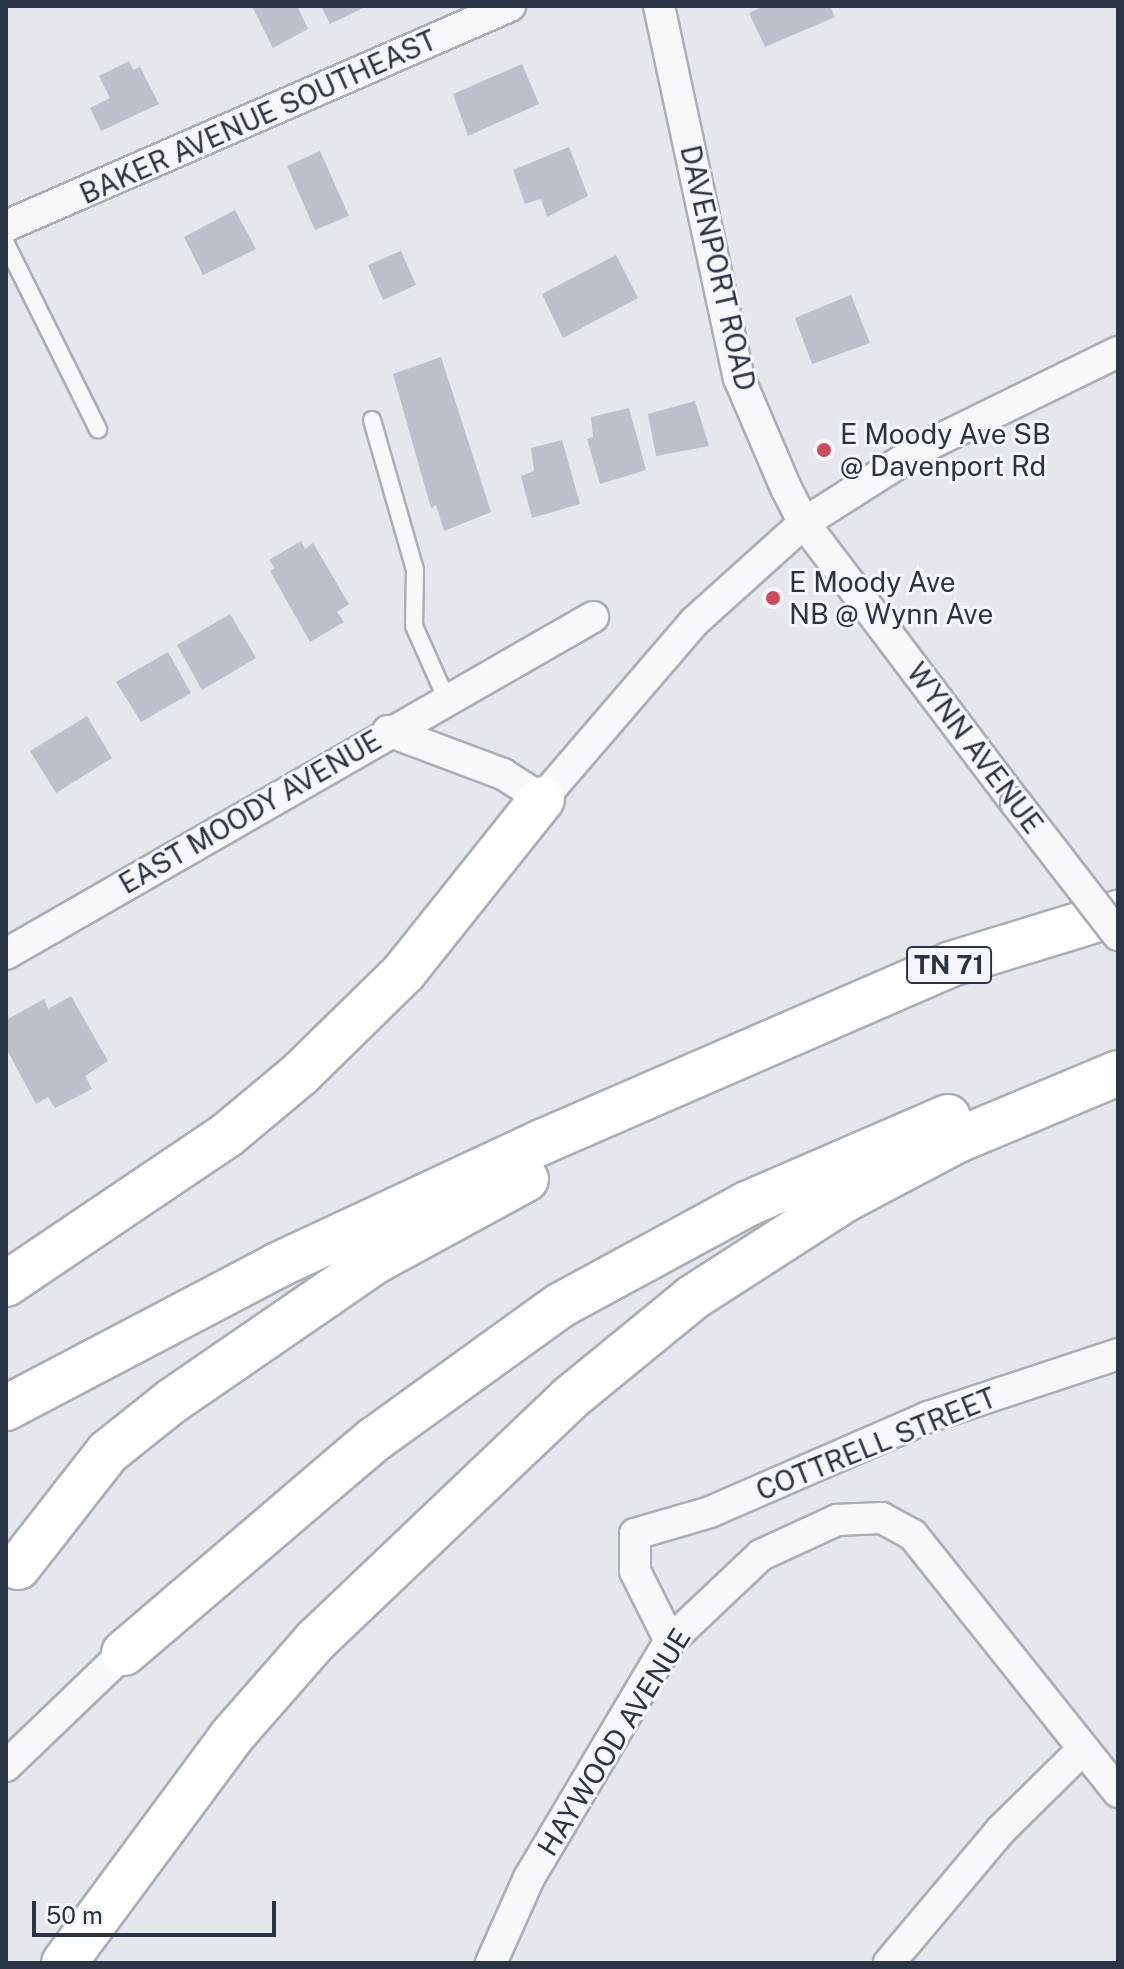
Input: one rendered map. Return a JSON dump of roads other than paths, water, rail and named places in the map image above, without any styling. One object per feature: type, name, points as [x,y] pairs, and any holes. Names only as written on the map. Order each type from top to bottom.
[{"type":"highway","points":[[6,1284],[227,1135],[300,1074],[404,972],[542,799]]},
{"type":"highway","name":"TN 71","points":[[787,1034],[951,964],[1118,913]]},
{"type":"highway","points":[[6,1408],[278,1265],[787,1034]]},
{"type":"highway","points":[[12,1572],[108,1452],[320,1296],[787,1034]]},
{"type":"highway","points":[[124,1653],[375,1439],[561,1305],[646,1255],[856,1154],[974,1107],[1118,1070]]},
{"type":"highway","points":[[64,1963],[231,1737],[315,1641],[570,1398],[692,1298],[844,1200],[958,1140],[1118,1070]]},
{"type":"street","name":"BAKER AVENUE SOUTHEAST","points":[[6,226],[510,6]]},
{"type":"street","name":"DAVENPORT ROAD","points":[[659,6],[739,378],[804,523]]},
{"type":"street","points":[[542,799],[695,621],[804,523],[922,448],[1118,352]]},
{"type":"street","name":"WYNN AVENUE","points":[[804,523],[1118,935]]},
{"type":"street","points":[[388,731],[593,617]]},
{"type":"street","name":"EAST MOODY AVENUE","points":[[6,954],[388,731],[503,774],[542,799]]},
{"type":"street","name":"COTTRELL STREET","points":[[670,1641],[635,1571],[635,1534],[710,1512],[928,1417],[1118,1354]]},
{"type":"street","name":"HAYWOOD AVENUE","points":[[491,1963],[529,1878],[670,1641],[761,1555],[837,1520],[882,1518],[913,1535],[1118,1792]]},
{"type":"street","points":[[6,1766],[124,1653]]},
{"type":"street","points":[[889,1963],[1002,1829],[1083,1749]]},
{"type":"lane","points":[[6,244],[98,429]]},
{"type":"lane","points":[[372,420],[415,570],[414,626],[446,698]]},
{"type":"place","name":"E Moody Ave SB @ Davenport Rd","points":[[824,450]]},
{"type":"place","name":"E Moody Ave NB @ Wynn Ave","points":[[773,598]]}]
